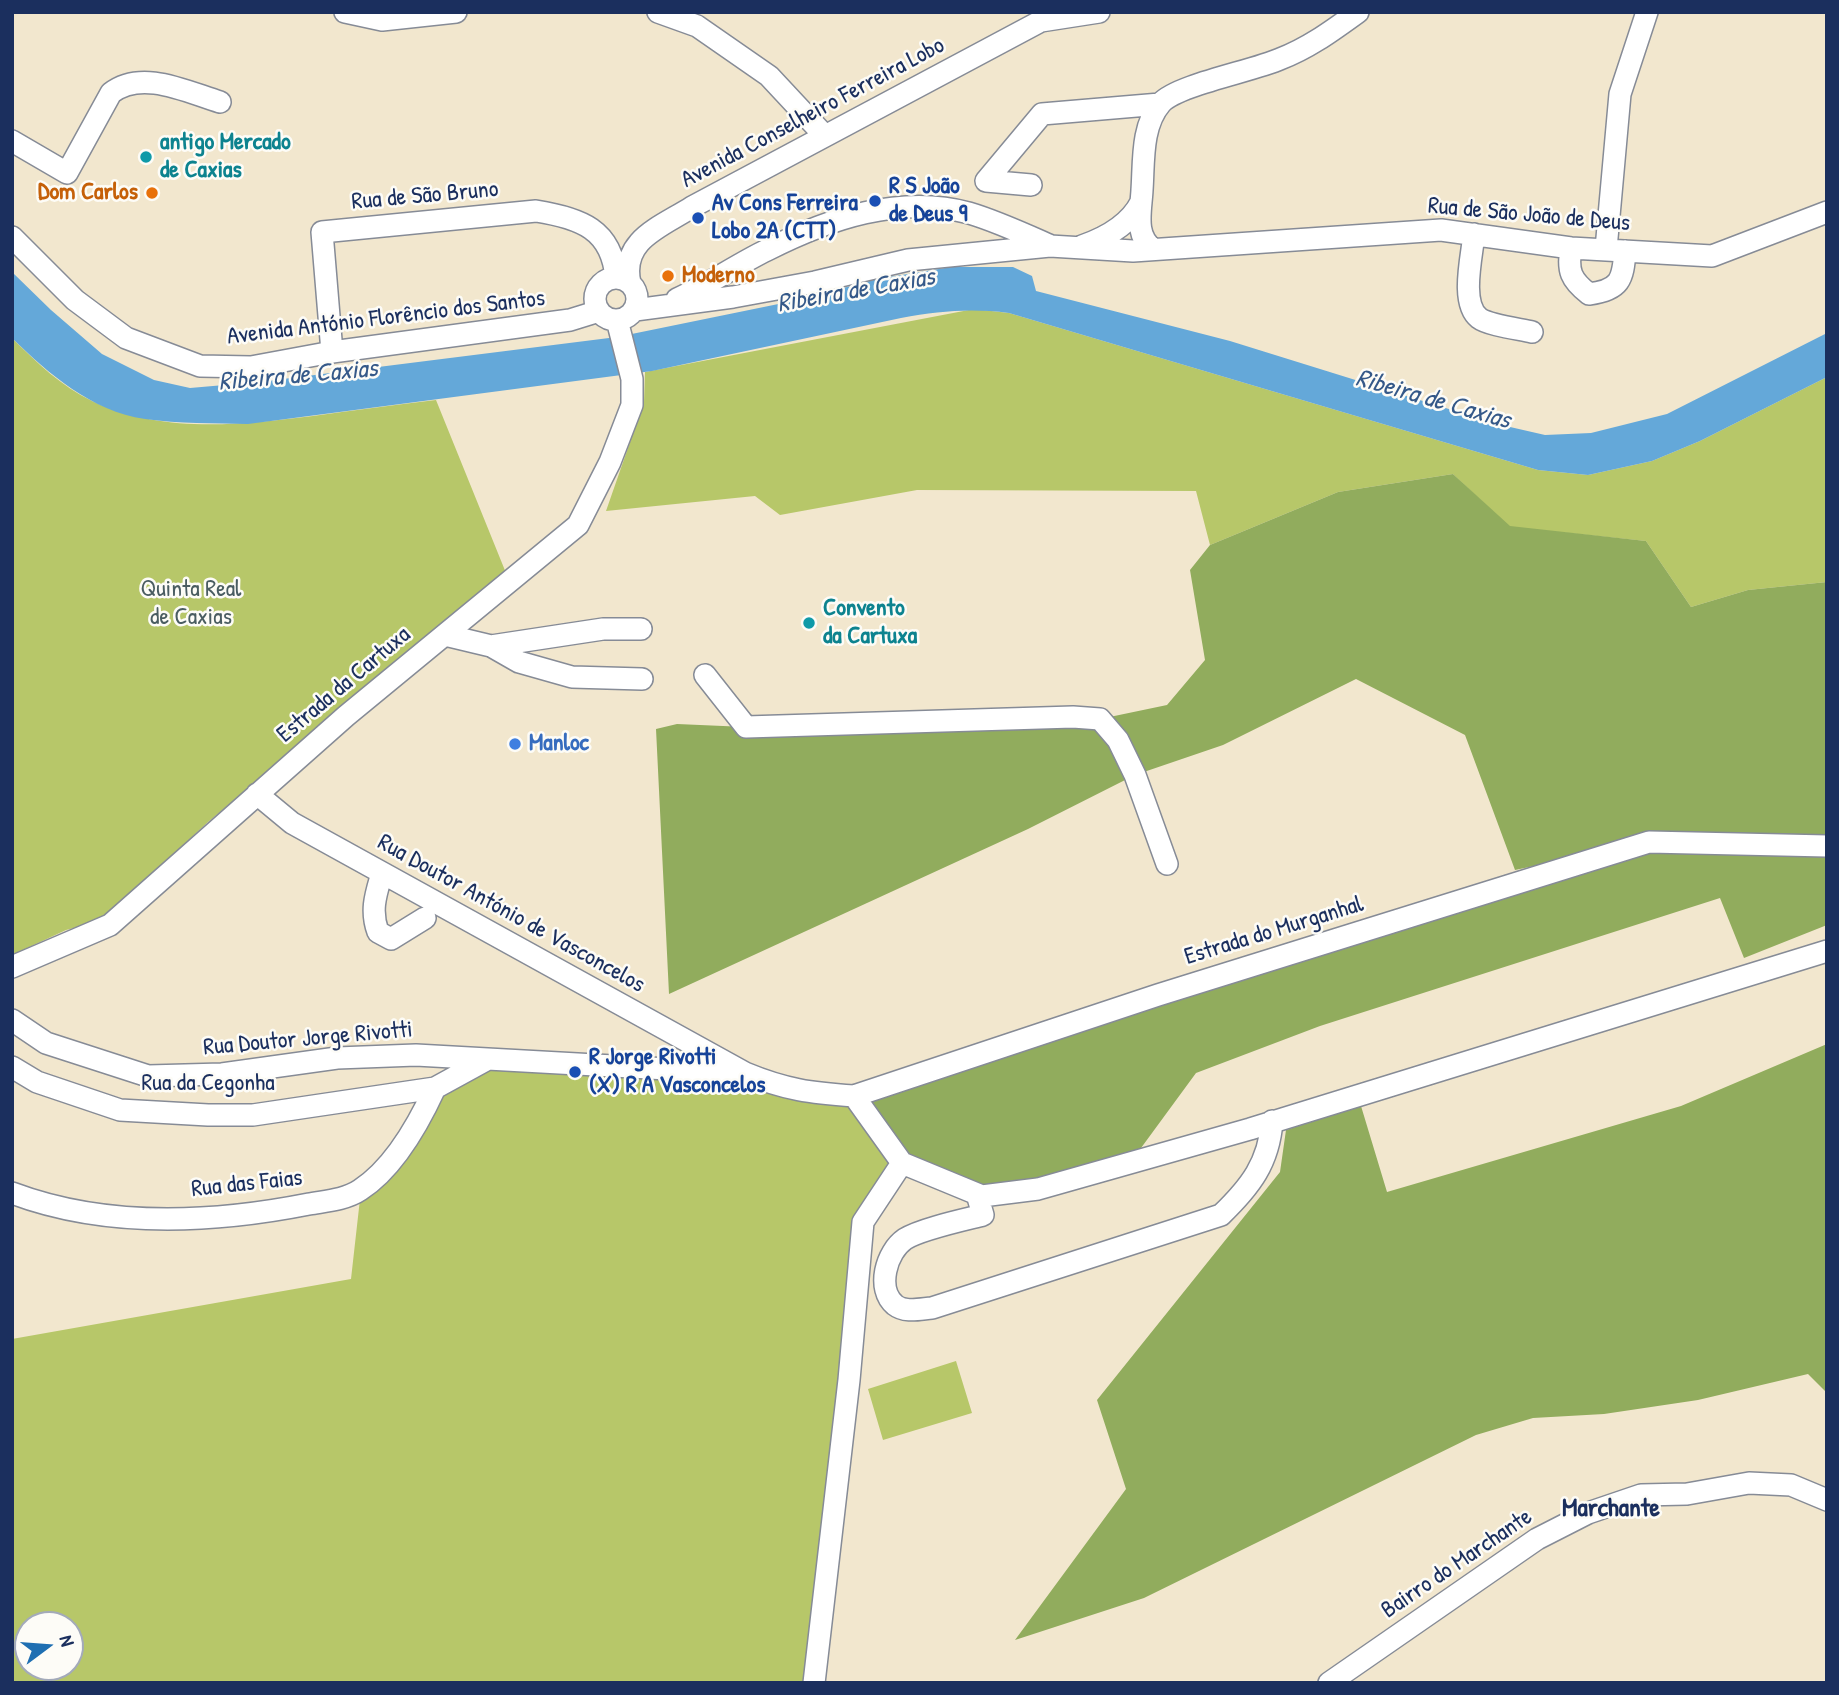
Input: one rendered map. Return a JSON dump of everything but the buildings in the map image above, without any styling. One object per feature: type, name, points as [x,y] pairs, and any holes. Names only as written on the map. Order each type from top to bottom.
[{"type":"street","points":[[345,12],[382,20],[456,12]]},
{"type":"street","points":[[658,12],[690,17],[697,26],[769,76],[824,135]]},
{"type":"street","name":"Avenida Conselheiro Ferreira Lobo","points":[[623,281],[631,253],[642,239],[691,207],[1041,21],[1099,12]]},
{"type":"street","points":[[1153,249],[1145,243],[1142,235],[1142,201],[1147,128],[1160,104],[1170,94],[1185,88],[1254,70],[1293,54],[1358,12]]},
{"type":"street","points":[[1571,248],[1568,265],[1578,286],[1589,294],[1609,290],[1619,283],[1624,270],[1615,250],[1619,94],[1647,12]]},
{"type":"street","points":[[12,141],[67,173],[111,93],[121,86],[144,82],[159,84],[220,102]]},
{"type":"street","points":[[1031,185],[986,181],[1042,114],[1160,104]]},
{"type":"street","points":[[1077,247],[1105,237],[1136,214],[1142,201]]},
{"type":"street","name":"Rua de São João de Deus","points":[[625,316],[687,294],[767,250],[826,224],[887,209],[926,206],[967,213],[1003,225],[1050,246]]},
{"type":"street","name":"Rua de São Bruno","points":[[332,352],[322,232],[536,211],[585,225],[602,238],[610,247],[623,281]]},
{"type":"street","name":"Rua de São João de Deus","points":[[625,316],[816,282],[908,260],[1050,246],[1133,251],[1441,230],[1571,248],[1712,256],[1827,212]]},
{"type":"street","points":[[996,251],[1010,242],[1008,230],[1003,225]]},
{"type":"street","points":[[1474,234],[1468,298],[1472,310],[1480,319],[1532,332]]},
{"type":"street","name":"Avenida António Florêncio dos Santos","points":[[12,237],[75,300],[126,338],[200,366],[251,367],[332,352],[570,320],[625,316]]},
{"type":"street","points":[[727,272],[720,287],[724,293],[733,296]]},
{"type":"street","points":[[623,281],[609,279],[599,287],[595,299],[625,316]]},
{"type":"street","name":"Estrada da Cartuxa","points":[[12,967],[110,925],[346,716],[578,525],[610,463],[632,405],[625,316],[637,296],[623,281]]},
{"type":"street","points":[[491,646],[603,629],[640,629]]},
{"type":"street","points":[[445,635],[491,646],[519,662],[572,677],[642,679]]},
{"type":"street","points":[[705,675],[746,727],[1073,717],[1100,719],[1118,740],[1135,775],[1167,864]]},
{"type":"street","name":"Rua Doutor António de Vasconcelos","points":[[257,794],[292,823],[745,1073]]},
{"type":"street","name":"Estrada do Murganhal","points":[[745,1073],[777,1087],[854,1096],[1158,995],[1649,842],[1827,845]]},
{"type":"street","points":[[382,873],[374,898],[374,919],[378,932],[391,939],[425,918]]},
{"type":"street","points":[[854,1096],[902,1163],[982,1196],[1038,1189],[1272,1122],[1827,951]]},
{"type":"street","name":"Rua Doutor Jorge Rivotti","points":[[12,1020],[46,1043],[148,1076],[222,1074],[350,1058],[416,1055],[745,1073]]},
{"type":"street","name":"Rua da Cegonha","points":[[12,1067],[37,1082],[120,1110],[253,1115],[435,1088],[488,1059]]},
{"type":"street","name":"Rua das Faias","points":[[12,1193],[63,1209],[159,1218],[247,1213],[340,1198],[358,1192],[382,1173],[423,1115],[435,1088]]},
{"type":"street","points":[[977,1194],[982,1215],[904,1240],[892,1255],[885,1272],[885,1290],[895,1305],[908,1311],[932,1308],[1221,1215],[1241,1195],[1268,1153],[1272,1122]]},
{"type":"street","points":[[814,1683],[849,1380],[863,1222],[902,1163]]},
{"type":"street","name":"Bairro do Marchante","points":[[1329,1683],[1537,1539],[1588,1513],[1641,1495],[1687,1494],[1749,1483],[1791,1485],[1827,1500]]},
{"type":"green space","points":[[974,309],[1009,313],[1538,470],[1588,475],[1652,461],[1700,441],[1827,377],[1827,582],[1748,590],[1691,607],[1646,541],[1509,527],[1453,474],[1338,492],[1210,545],[1196,491],[917,490],[780,515],[755,496],[606,511],[644,402],[645,372]]},
{"type":"green space","name":"Quinta Real de Caxias","points":[[12,338],[59,381],[92,401],[146,419],[173,423],[257,422],[436,400],[506,573],[208,822],[101,921],[66,930],[12,955]]},
{"type":"green space","points":[[1453,474],[1510,526],[1646,541],[1691,607],[1748,590],[1827,582],[1827,925],[1744,958],[1720,898],[1320,1026],[1196,1073],[1130,1163],[982,1196],[902,1163],[854,1096],[1639,844],[1515,870],[1465,735],[1356,679],[1223,745],[1135,775],[1028,829],[669,994],[656,729],[677,724],[746,727],[1100,719],[1167,705],[1205,660],[1190,570],[1210,545],[1338,492]]},
{"type":"green space","points":[[1827,1044],[1827,1393],[1808,1374],[1698,1400],[1604,1414],[1533,1418],[1476,1435],[1144,1598],[1015,1640],[1126,1489],[1097,1400],[1280,1172],[1286,1130],[1361,1106],[1387,1192],[1681,1106]]},
{"type":"green space","points":[[468,1058],[745,1073],[854,1096],[902,1163],[863,1222],[814,1683],[12,1683],[12,1339],[351,1279],[360,1199]]},
{"type":"green space","points":[[956,1361],[972,1413],[883,1440],[868,1389]]},
{"type":"water","name":"Ribeira de Caxias","points":[[951,267],[1013,267],[1032,276],[1036,291],[1230,341],[1497,424],[1545,435],[1591,433],[1667,414],[1827,333],[1827,377],[1700,441],[1652,461],[1588,475],[1538,470],[995,311],[955,311],[901,318],[652,371],[248,424],[184,423],[125,415],[72,389],[12,338],[12,272],[102,354],[154,380],[190,388],[259,382],[617,337],[798,300],[877,279]]},
{"type":"place","name":"antigo Mercado de Caxias","points":[[146,157]]},
{"type":"place","name":"Dom Carlos","points":[[152,193]]},
{"type":"place","name":"R S João de Deus 9","points":[[875,201]]},
{"type":"place","name":"Av Cons Ferreira Lobo 2A (CTT)","points":[[698,218]]},
{"type":"place","name":"Moderno","points":[[668,276]]},
{"type":"place","name":"Convento da Cartuxa","points":[[809,623]]},
{"type":"place","name":"Manloc","points":[[515,744]]},
{"type":"place","name":"R Jorge Rivotti (X) R A Vasconcelos","points":[[575,1072]]},
{"type":"district","name":"Marchante","points":[[1611,1509]]}]
